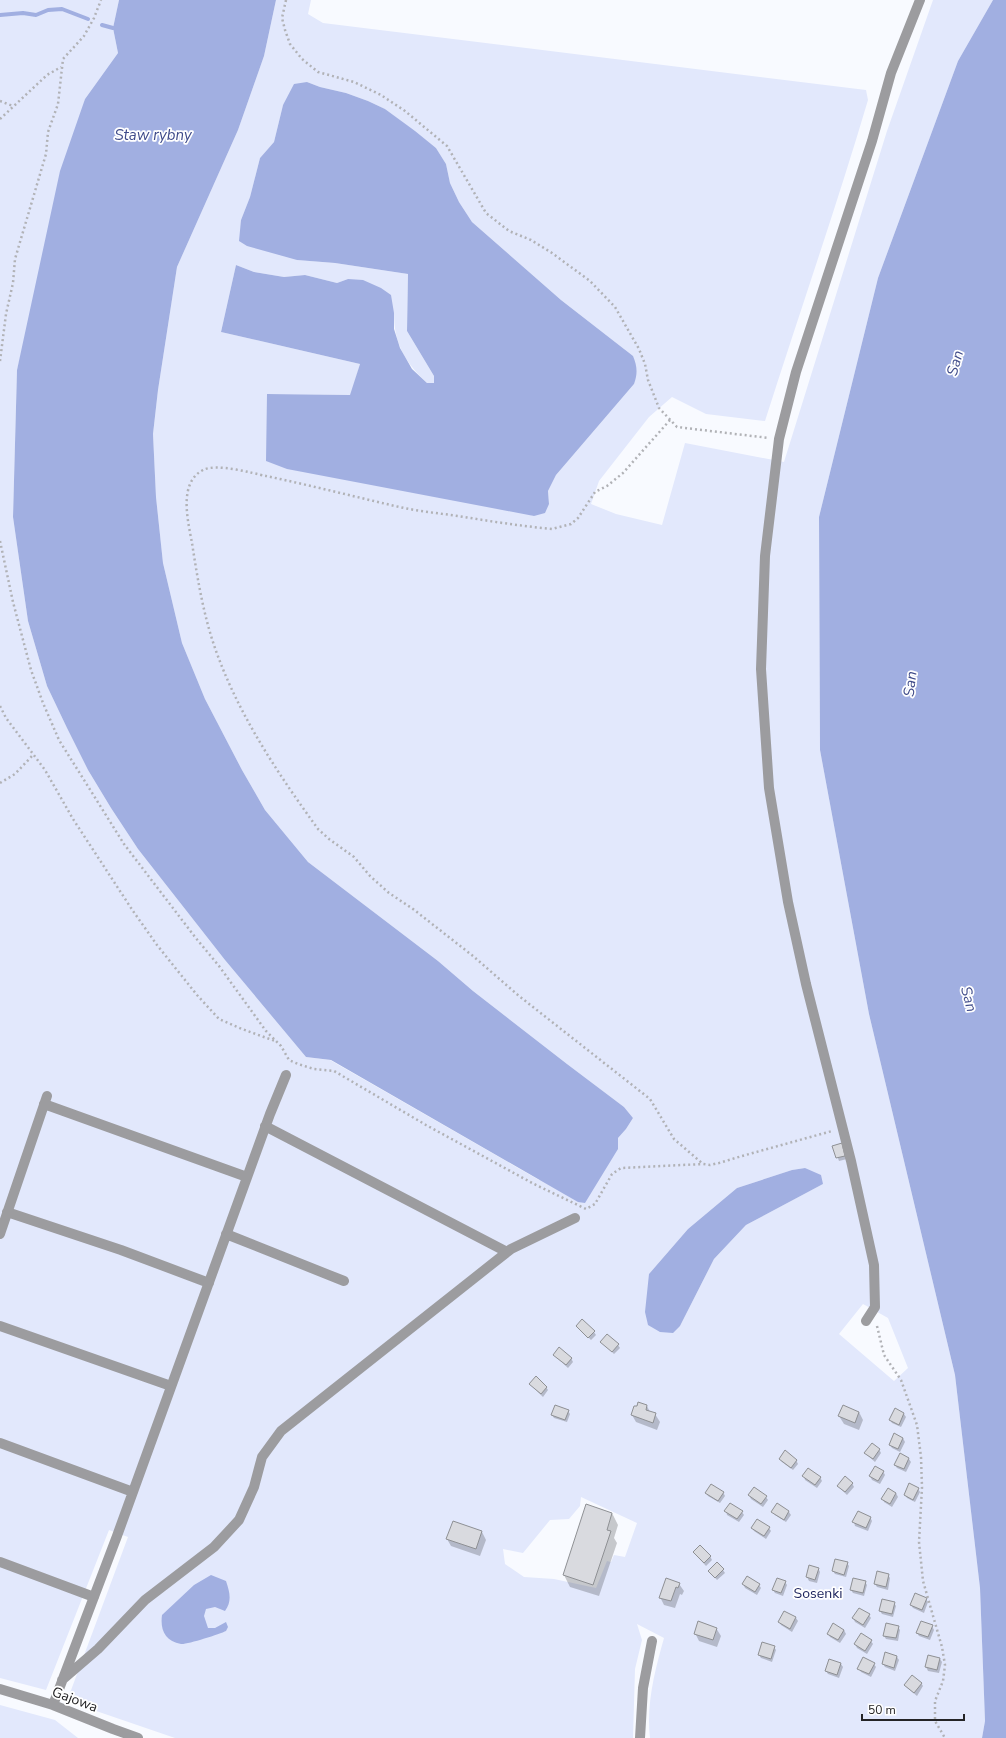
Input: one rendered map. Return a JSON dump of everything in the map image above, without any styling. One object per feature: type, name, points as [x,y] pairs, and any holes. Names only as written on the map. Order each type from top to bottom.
[{"type":"street","points":[[866,1321],[875,1307],[874,1265],[788,902],[769,788],[761,669],[765,556],[779,439],[796,372],[872,140],[891,73],[920,0]]},
{"type":"street","points":[[53,1705],[133,1492],[265,1126],[286,1075]]},
{"type":"street","points":[[0,1234],[45,1100],[247,1177]]},
{"type":"street","points":[[265,1126],[507,1252]]},
{"type":"street","points":[[8,1212],[121,1250],[209,1283]]},
{"type":"street","points":[[62,1680],[98,1649],[144,1600],[214,1547],[239,1520],[254,1487],[262,1457],[281,1431],[507,1252],[575,1218]]},
{"type":"street","points":[[226,1234],[344,1281]]},
{"type":"street","points":[[0,1326],[171,1386]]},
{"type":"street","points":[[0,1443],[133,1492]]},
{"type":"street","points":[[0,1562],[94,1597]]},
{"type":"street","points":[[640,1738],[643,1688],[652,1641]]},
{"type":"street","name":"Gajowa","points":[[0,1689],[53,1705],[113,1730],[138,1738]]},
{"type":"path","points":[[0,361],[15,259],[46,154],[48,132],[58,104],[63,59],[84,36],[94,18],[101,0]]},
{"type":"path","points":[[286,0],[282,18],[285,30],[290,44],[302,59],[318,72],[354,82],[381,95],[405,111],[448,146],[486,213],[509,231],[531,240],[552,253],[590,281],[615,307],[639,350],[645,364],[648,380],[659,408],[677,428],[779,439]]},
{"type":"path","points":[[0,119],[47,75],[62,67]]},
{"type":"path","points":[[0,101],[13,106]]},
{"type":"path","points":[[670,420],[623,473],[608,486],[595,492],[578,518],[571,524],[552,529],[397,506],[302,483],[215,467],[204,469],[196,476],[189,485],[186,497],[190,534],[202,600],[212,639],[229,683],[266,752],[318,829],[354,857],[370,876],[389,893],[473,956],[518,996],[650,1099],[674,1139],[703,1164]]},
{"type":"path","points":[[0,541],[13,602],[31,670],[59,740],[124,844],[219,966],[266,1031],[281,1046],[289,1060],[314,1069],[334,1071],[426,1125],[534,1184],[586,1209],[594,1204],[612,1174],[621,1168],[719,1164],[742,1156],[842,1129]]},
{"type":"path","points":[[0,706],[6,718],[45,770],[73,819],[133,911],[196,995],[219,1018],[242,1029],[276,1041]]},
{"type":"path","points":[[0,783],[16,774],[33,755]]},
{"type":"path","points":[[875,1307],[884,1355],[901,1380],[917,1425],[921,1457],[922,1487],[919,1542],[923,1581],[942,1647],[945,1665],[943,1681],[936,1701],[935,1721],[944,1738]]},
{"type":"green space","name":"Sosenki","points":[[0,0],[119,0],[113,28],[118,53],[85,99],[17,370],[13,517],[28,621],[47,686],[88,770],[138,849],[225,960],[306,1057],[330,1060],[539,1180],[618,1138],[633,1118],[624,1107],[473,991],[438,961],[308,862],[265,810],[242,770],[205,699],[182,643],[163,563],[156,497],[153,434],[158,390],[177,267],[238,130],[264,56],[276,0],[311,0],[308,14],[323,23],[866,90],[868,100],[856,140],[765,421],[706,414],[672,397],[649,417],[599,481],[591,504],[616,514],[662,525],[685,443],[784,462],[887,131],[933,0],[993,0],[958,61],[878,278],[819,517],[820,750],[869,1014],[955,1375],[980,1588],[985,1721],[982,1738],[650,1738],[650,1700],[664,1638],[637,1624],[642,1640],[635,1669],[633,1738],[175,1738],[67,1701],[128,1537],[109,1530],[46,1690],[0,1678]],"holes":[[[307,82],[320,87],[346,93],[385,109],[436,148],[446,164],[450,183],[459,202],[472,222],[561,300],[625,350],[634,384],[556,475],[548,491],[549,504],[534,516],[524,513],[267,394],[351,395],[360,364],[221,332],[236,265],[254,272],[284,277],[305,275],[337,283],[348,279],[394,313],[396,334],[402,352],[413,368],[427,383],[434,383],[434,376],[407,331],[408,274],[335,263],[297,260],[241,220],[250,197],[260,158],[274,142],[283,105]],[[805,1168],[823,1184],[746,1225],[714,1259],[680,1326],[649,1274],[688,1229],[737,1188],[792,1170]],[[863,1304],[888,1318],[908,1368],[894,1381],[839,1334]],[[581,1497],[637,1523],[625,1557],[614,1555],[611,1562],[607,1561],[596,1588],[554,1579],[524,1577],[505,1564],[503,1549],[523,1553],[550,1520],[569,1519],[580,1506]]]},
{"type":"green space","points":[[0,1705],[55,1720],[78,1738],[0,1738]]},
{"type":"water","name":"Staw rybny","points":[[119,0],[276,0],[264,56],[238,130],[177,267],[158,390],[153,434],[156,497],[163,563],[182,643],[205,699],[242,770],[265,810],[308,862],[438,961],[473,991],[624,1107],[633,1118],[618,1138],[618,1149],[585,1203],[578,1202],[331,1060],[306,1057],[225,960],[138,849],[88,770],[47,686],[28,621],[13,517],[17,370],[60,171],[85,99],[118,53],[113,28]]},
{"type":"water","name":"San","points":[[993,0],[1006,0],[1006,1738],[982,1738],[985,1721],[980,1588],[955,1375],[869,1014],[820,750],[819,517],[878,278],[958,61]]},
{"type":"water","points":[[307,82],[320,87],[346,93],[385,109],[436,148],[446,164],[450,183],[459,202],[472,222],[561,300],[633,356],[636,370],[634,384],[556,475],[548,491],[549,504],[545,513],[534,516],[287,469],[266,461],[267,394],[350,395],[360,364],[221,332],[236,265],[254,272],[284,277],[305,275],[337,283],[348,279],[363,280],[381,288],[391,295],[394,313],[394,329],[400,348],[412,369],[427,383],[434,383],[434,376],[407,331],[408,274],[335,263],[297,260],[247,246],[239,241],[241,220],[250,197],[260,158],[274,142],[283,105],[294,84]]},
{"type":"water","points":[[805,1168],[821,1175],[823,1184],[746,1225],[714,1259],[680,1326],[673,1333],[660,1332],[648,1325],[645,1312],[649,1274],[688,1229],[737,1188],[792,1170]]},
{"type":"water","points":[[211,1575],[226,1581],[229,1593],[229,1604],[225,1611],[215,1607],[206,1609],[204,1616],[208,1628],[215,1628],[226,1622],[228,1627],[226,1631],[184,1644],[176,1643],[167,1637],[163,1630],[162,1615],[194,1585]]},
{"type":"building","points":[[842,1143],[845,1156],[836,1158],[832,1146]]},
{"type":"building","points":[[582,1319],[595,1331],[588,1338],[576,1326]]},
{"type":"building","points":[[607,1334],[619,1344],[612,1352],[600,1342]]},
{"type":"building","points":[[559,1347],[572,1358],[566,1365],[553,1355]]},
{"type":"building","points":[[536,1376],[547,1387],[541,1394],[529,1384]]},
{"type":"building","points":[[638,1402],[647,1405],[646,1410],[656,1413],[653,1423],[631,1415],[634,1406],[637,1406]]},
{"type":"building","points":[[555,1405],[569,1410],[565,1420],[551,1415]]},
{"type":"building","points":[[843,1405],[859,1412],[855,1423],[838,1416]]},
{"type":"building","points":[[895,1408],[904,1413],[899,1425],[889,1420]]},
{"type":"building","points":[[894,1433],[903,1438],[898,1449],[889,1445]]},
{"type":"building","points":[[872,1443],[880,1449],[873,1459],[864,1453]]},
{"type":"building","points":[[785,1450],[797,1460],[791,1468],[779,1459]]},
{"type":"building","points":[[900,1453],[909,1458],[904,1469],[894,1465]]},
{"type":"building","points":[[875,1466],[884,1471],[878,1481],[869,1476]]},
{"type":"building","points":[[808,1468],[821,1477],[815,1485],[802,1476]]},
{"type":"building","points":[[845,1476],[853,1483],[845,1492],[837,1486]]},
{"type":"building","points":[[909,1483],[919,1488],[913,1500],[904,1495]]},
{"type":"building","points":[[711,1484],[724,1492],[718,1501],[705,1493]]},
{"type":"building","points":[[754,1487],[767,1496],[761,1504],[748,1495]]},
{"type":"building","points":[[888,1488],[896,1493],[890,1504],[881,1499]]},
{"type":"building","points":[[730,1503],[743,1511],[737,1519],[724,1511]]},
{"type":"building","points":[[777,1503],[789,1511],[784,1520],[771,1512]]},
{"type":"building","points":[[586,1504],[612,1513],[607,1530],[611,1531],[593,1585],[563,1575]]},
{"type":"building","points":[[858,1511],[871,1517],[866,1528],[852,1522]]},
{"type":"building","points":[[757,1519],[770,1527],[764,1536],[751,1528]]},
{"type":"building","points":[[453,1521],[482,1531],[476,1549],[446,1539]]},
{"type":"building","points":[[700,1545],[711,1556],[704,1563],[693,1552]]},
{"type":"building","points":[[835,1559],[848,1562],[844,1575],[832,1571]]},
{"type":"building","points":[[717,1562],[724,1569],[715,1578],[708,1571]]},
{"type":"building","points":[[809,1565],[819,1568],[815,1580],[806,1577]]},
{"type":"building","points":[[877,1571],[889,1574],[886,1587],[874,1584]]},
{"type":"building","points":[[747,1576],[760,1584],[755,1592],[742,1584]]},
{"type":"building","points":[[666,1578],[680,1583],[678,1588],[676,1587],[671,1601],[659,1598]]},
{"type":"building","points":[[777,1578],[786,1581],[781,1593],[772,1590]]},
{"type":"building","points":[[853,1578],[866,1581],[863,1593],[850,1590]]},
{"type":"building","points":[[915,1593],[927,1598],[922,1610],[910,1605]]},
{"type":"building","points":[[882,1599],[895,1602],[892,1614],[879,1611]]},
{"type":"building","points":[[859,1608],[870,1614],[863,1625],[852,1618]]},
{"type":"building","points":[[784,1611],[796,1617],[790,1629],[778,1622]]},
{"type":"building","points":[[698,1621],[717,1628],[713,1640],[694,1634]]},
{"type":"building","points":[[921,1621],[933,1625],[928,1637],[916,1633]]},
{"type":"building","points":[[833,1623],[844,1630],[838,1640],[827,1634]]},
{"type":"building","points":[[886,1623],[899,1626],[896,1638],[883,1636]]},
{"type":"building","points":[[861,1633],[872,1640],[865,1651],[854,1644]]},
{"type":"building","points":[[762,1642],[775,1646],[771,1659],[758,1655]]},
{"type":"building","points":[[885,1652],[897,1656],[894,1668],[882,1664]]},
{"type":"building","points":[[928,1655],[940,1658],[937,1670],[925,1667]]},
{"type":"building","points":[[863,1657],[875,1663],[869,1674],[857,1669]]},
{"type":"building","points":[[829,1659],[841,1663],[837,1675],[825,1671]]},
{"type":"building","points":[[912,1675],[922,1683],[914,1693],[904,1685]]},
{"type":"waterway","points":[[0,15],[23,13],[36,15],[48,10],[62,9],[88,19]]},
{"type":"waterway","points":[[102,25],[113,28]]}]
